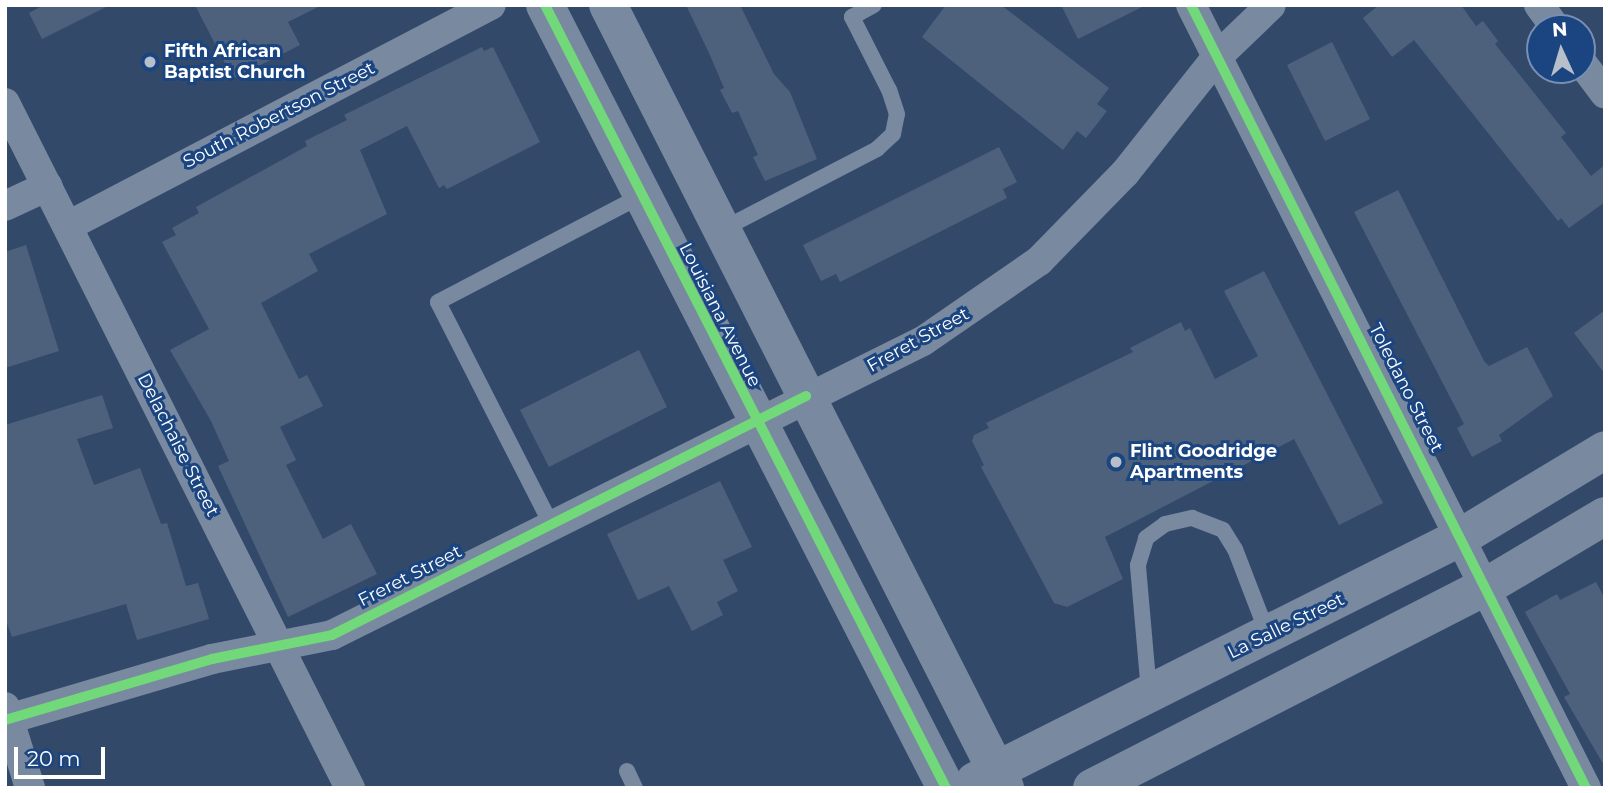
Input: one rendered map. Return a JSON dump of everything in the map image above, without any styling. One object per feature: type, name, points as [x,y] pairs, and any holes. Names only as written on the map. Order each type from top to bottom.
[{"type":"street","name":"South Robertson Street","points":[[68,226],[491,5]]},
{"type":"street","name":"Louisiana Avenue","points":[[545,5],[754,422],[946,788]]},
{"type":"street","points":[[608,5],[1000,779]]},
{"type":"street","name":"Toledano Street","points":[[1191,5],[1487,586],[1586,788]]},
{"type":"street","name":"Freret Street","points":[[7,715],[212,659],[332,635],[806,396],[923,341],[1039,261],[1125,173],[1216,58],[1271,5]]},
{"type":"street","name":"Delachaise Street","points":[[5,103],[350,788]]},
{"type":"street","points":[[5,206],[48,186]]},
{"type":"street","name":"La Salle Street","points":[[961,788],[1000,779],[1150,694],[1461,537],[1605,450]]},
{"type":"street","points":[[1092,788],[1487,586],[1605,516]]},
{"type":"street","points":[[7,715],[30,788]]},
{"type":"lane","points":[[721,230],[877,149],[892,134],[897,114],[889,90],[852,17],[874,5]]},
{"type":"lane","points":[[551,524],[438,302],[641,196]]},
{"type":"lane","points":[[1150,694],[1138,565],[1146,538],[1164,524],[1192,518],[1223,530],[1235,548],[1268,635]]},
{"type":"lane","points":[[627,771],[635,788]]},
{"type":"building","points":[[44,5],[110,5],[42,39],[29,13]]},
{"type":"building","points":[[195,5],[322,5],[288,22],[300,45],[233,79]]},
{"type":"building","points":[[686,5],[740,5],[774,74],[790,92],[817,159],[765,181],[753,157],[758,155],[738,111],[732,113],[720,90],[724,88]]},
{"type":"building","points":[[946,5],[1001,5],[1109,88],[1097,104],[1107,111],[1086,138],[1077,131],[1063,150],[922,37]]},
{"type":"building","points":[[1061,5],[1146,5],[1078,39]]},
{"type":"building","points":[[1379,5],[1461,5],[1476,26],[1483,21],[1498,41],[1495,44],[1566,133],[1561,137],[1591,176],[1605,165],[1605,202],[1569,228],[1561,218],[1558,221],[1414,40],[1392,57],[1363,18]]},
{"type":"building","points":[[1332,42],[1370,119],[1325,141],[1287,65]]},
{"type":"building","points":[[482,47],[484,51],[493,47],[540,142],[447,189],[444,185],[439,188],[407,126],[360,150],[387,214],[309,254],[318,271],[261,303],[299,379],[307,375],[323,406],[280,427],[296,460],[286,465],[323,539],[351,524],[377,574],[288,617],[218,466],[229,461],[211,421],[170,350],[209,329],[162,242],[176,235],[172,228],[199,213],[196,207],[307,146],[305,141],[347,120],[344,115]]},
{"type":"building","points":[[999,147],[1017,182],[1003,189],[1007,198],[840,282],[836,274],[821,281],[803,245]]},
{"type":"building","points":[[1398,190],[1484,361],[1489,366],[1527,347],[1553,396],[1499,435],[1502,441],[1472,457],[1457,428],[1464,424],[1354,212]]},
{"type":"building","points":[[26,245],[59,351],[5,368],[5,252]]},
{"type":"building","name":"Flint Goodridge Apartments","points":[[1264,271],[1383,503],[1339,525],[1294,439],[1105,537],[1123,579],[1067,607],[1054,603],[981,467],[984,465],[972,441],[974,435],[989,428],[986,423],[1133,352],[1130,348],[1181,322],[1185,331],[1190,328],[1215,379],[1258,356],[1224,291]]},
{"type":"building","points":[[1605,310],[1605,374],[1574,333]]},
{"type":"building","points":[[639,350],[667,407],[549,467],[520,410]]},
{"type":"building","points":[[102,395],[113,428],[77,439],[94,485],[140,468],[161,524],[167,523],[186,586],[198,583],[209,619],[137,640],[126,604],[12,637],[5,618],[5,425]]},
{"type":"building","points":[[720,481],[752,547],[723,560],[738,591],[717,602],[723,615],[692,631],[669,586],[638,600],[607,534]]},
{"type":"building","points":[[1596,582],[1605,599],[1605,767],[1564,697],[1570,694],[1525,612],[1557,594],[1560,600]]},
{"type":"cycle path","points":[[545,5],[946,788]]},
{"type":"cycle path","points":[[1191,5],[1586,788]]},
{"type":"cycle path","points":[[5,720],[212,659],[332,635],[806,396]]},
{"type":"place","name":"Fifth African Baptist Church","points":[[150,62]]},
{"type":"place","name":"Flint Goodridge Apartments","points":[[1116,462]]}]
